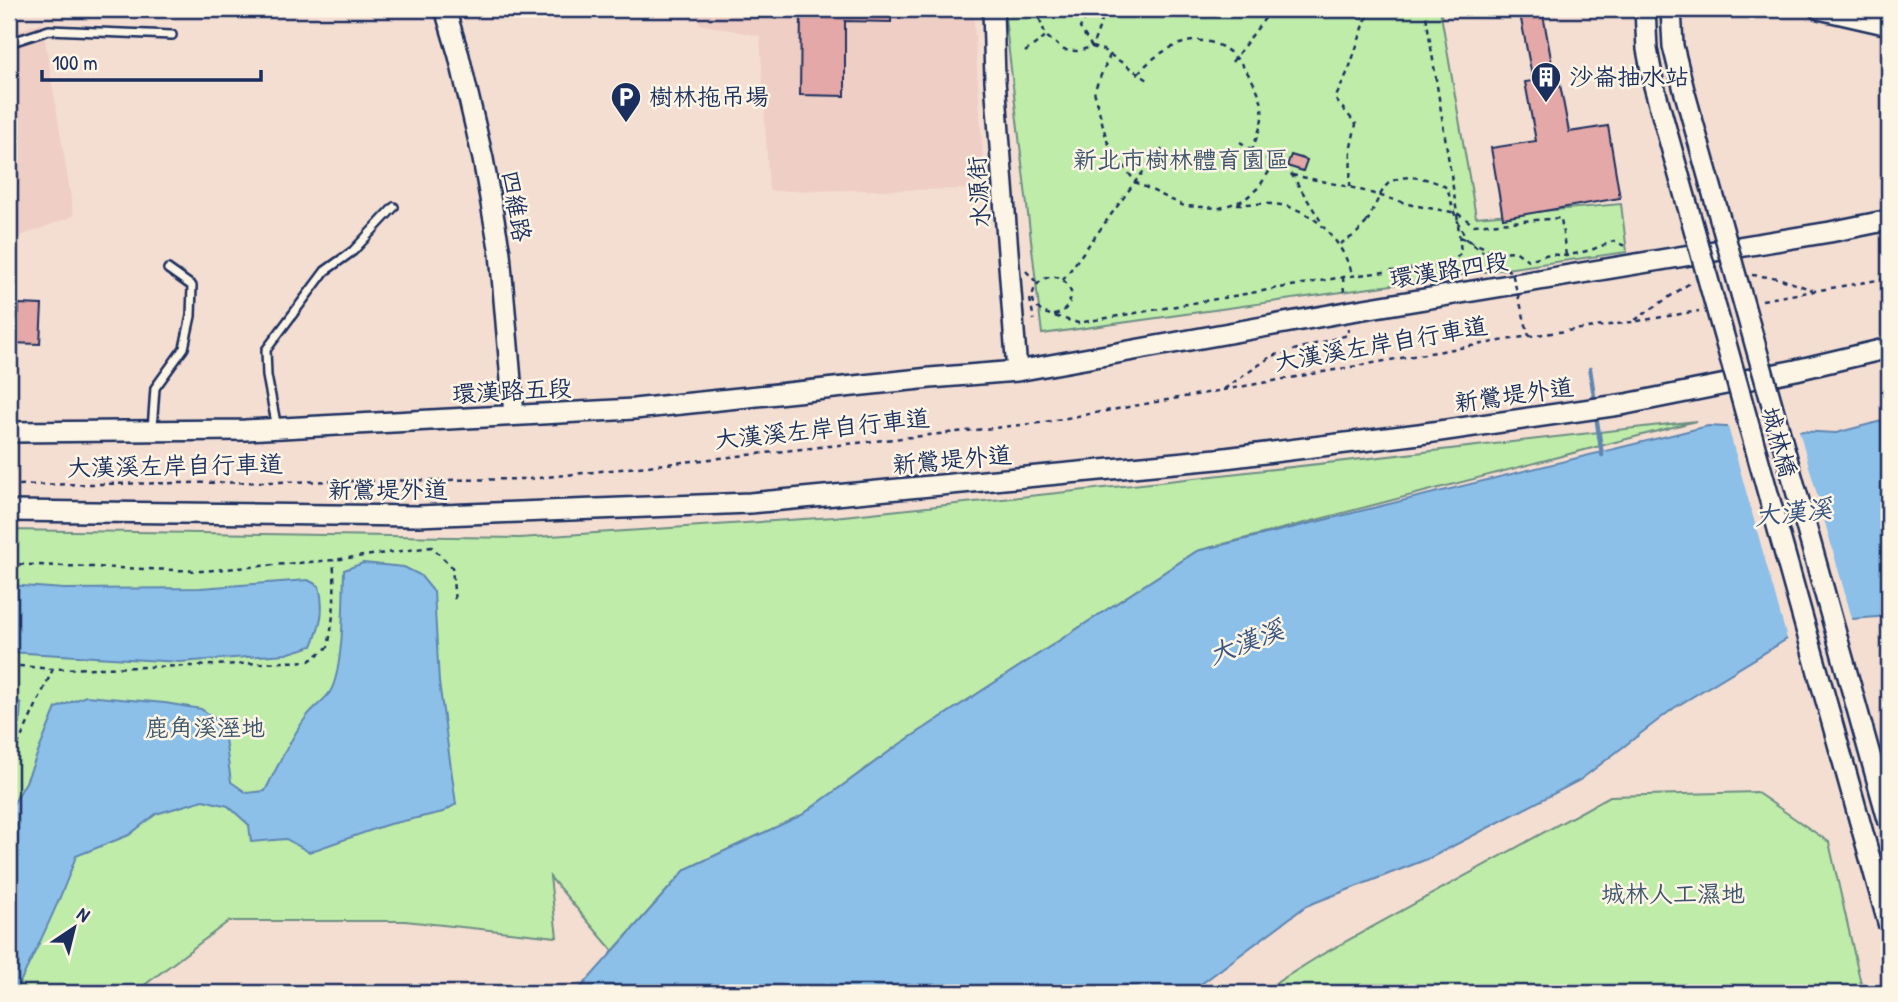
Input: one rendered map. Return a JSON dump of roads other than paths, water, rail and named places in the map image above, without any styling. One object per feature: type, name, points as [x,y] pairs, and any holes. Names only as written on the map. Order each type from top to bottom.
[{"type":"street","name":"四維路","points":[[445,9],[483,159],[500,253],[514,415]]},
{"type":"street","name":"水源街","points":[[992,9],[1017,371]]},
{"type":"street","name":"城林橋","points":[[1645,9],[1647,49],[1654,86],[1889,926]]},
{"type":"street","name":"城林橋","points":[[1671,9],[1673,46],[1684,90],[1889,823]]},
{"type":"street","points":[[1819,9],[1889,25]]},
{"type":"street","name":"環漢路四段","points":[[1017,371],[1889,220]]},
{"type":"street","name":"新鶯堤外道","points":[[9,511],[418,516],[750,503],[1217,459],[1573,412],[1796,370],[1889,348]]},
{"type":"street","name":"環漢路五段","points":[[9,432],[277,428],[634,409],[1017,371]]},
{"type":"lane","points":[[9,43],[49,30],[172,35]]},
{"type":"lane","points":[[277,428],[267,376],[266,350],[325,271],[353,251],[394,207]]},
{"type":"lane","points":[[152,431],[155,388],[184,348],[191,316],[192,286],[168,269]]},
{"type":"water","name":"大漢溪","points":[[1889,419],[1889,616],[1815,622],[1674,708],[1580,780],[1430,858],[1306,906],[1189,993],[576,993],[686,869],[802,815],[897,746],[1197,551],[1708,426],[1836,433]]},
{"type":"water","points":[[363,563],[404,567],[420,575],[434,592],[439,682],[456,804],[443,812],[386,825],[309,852],[286,839],[251,842],[249,825],[228,806],[203,800],[156,814],[129,835],[76,856],[33,956],[17,988],[9,993],[9,811],[26,782],[56,708],[86,696],[201,709],[223,724],[231,782],[247,793],[265,791],[301,725],[330,692],[335,681],[343,615],[344,570]]},
{"type":"water","points":[[308,580],[319,586],[321,594],[322,610],[318,631],[312,646],[286,654],[180,662],[9,652],[9,585],[64,589],[200,588]]},
{"type":"water","points":[[9,691],[21,704],[20,720],[9,748]]},
{"type":"waterway","points":[[1590,369],[1595,403]]},
{"type":"waterway","points":[[1596,415],[1602,455]]},
{"type":"place","name":"沙崙抽水站","points":[[1546,104]]},
{"type":"place","name":"樹林拖吊場","points":[[626,124]]},
{"type":"park label","name":"新北市樹林體育園區","points":[[1181,160]]},
{"type":"park label","name":"鹿角溪溼地","points":[[205,728]]},
{"type":"park label","name":"城林人工濕地","points":[[1673,894]]}]
